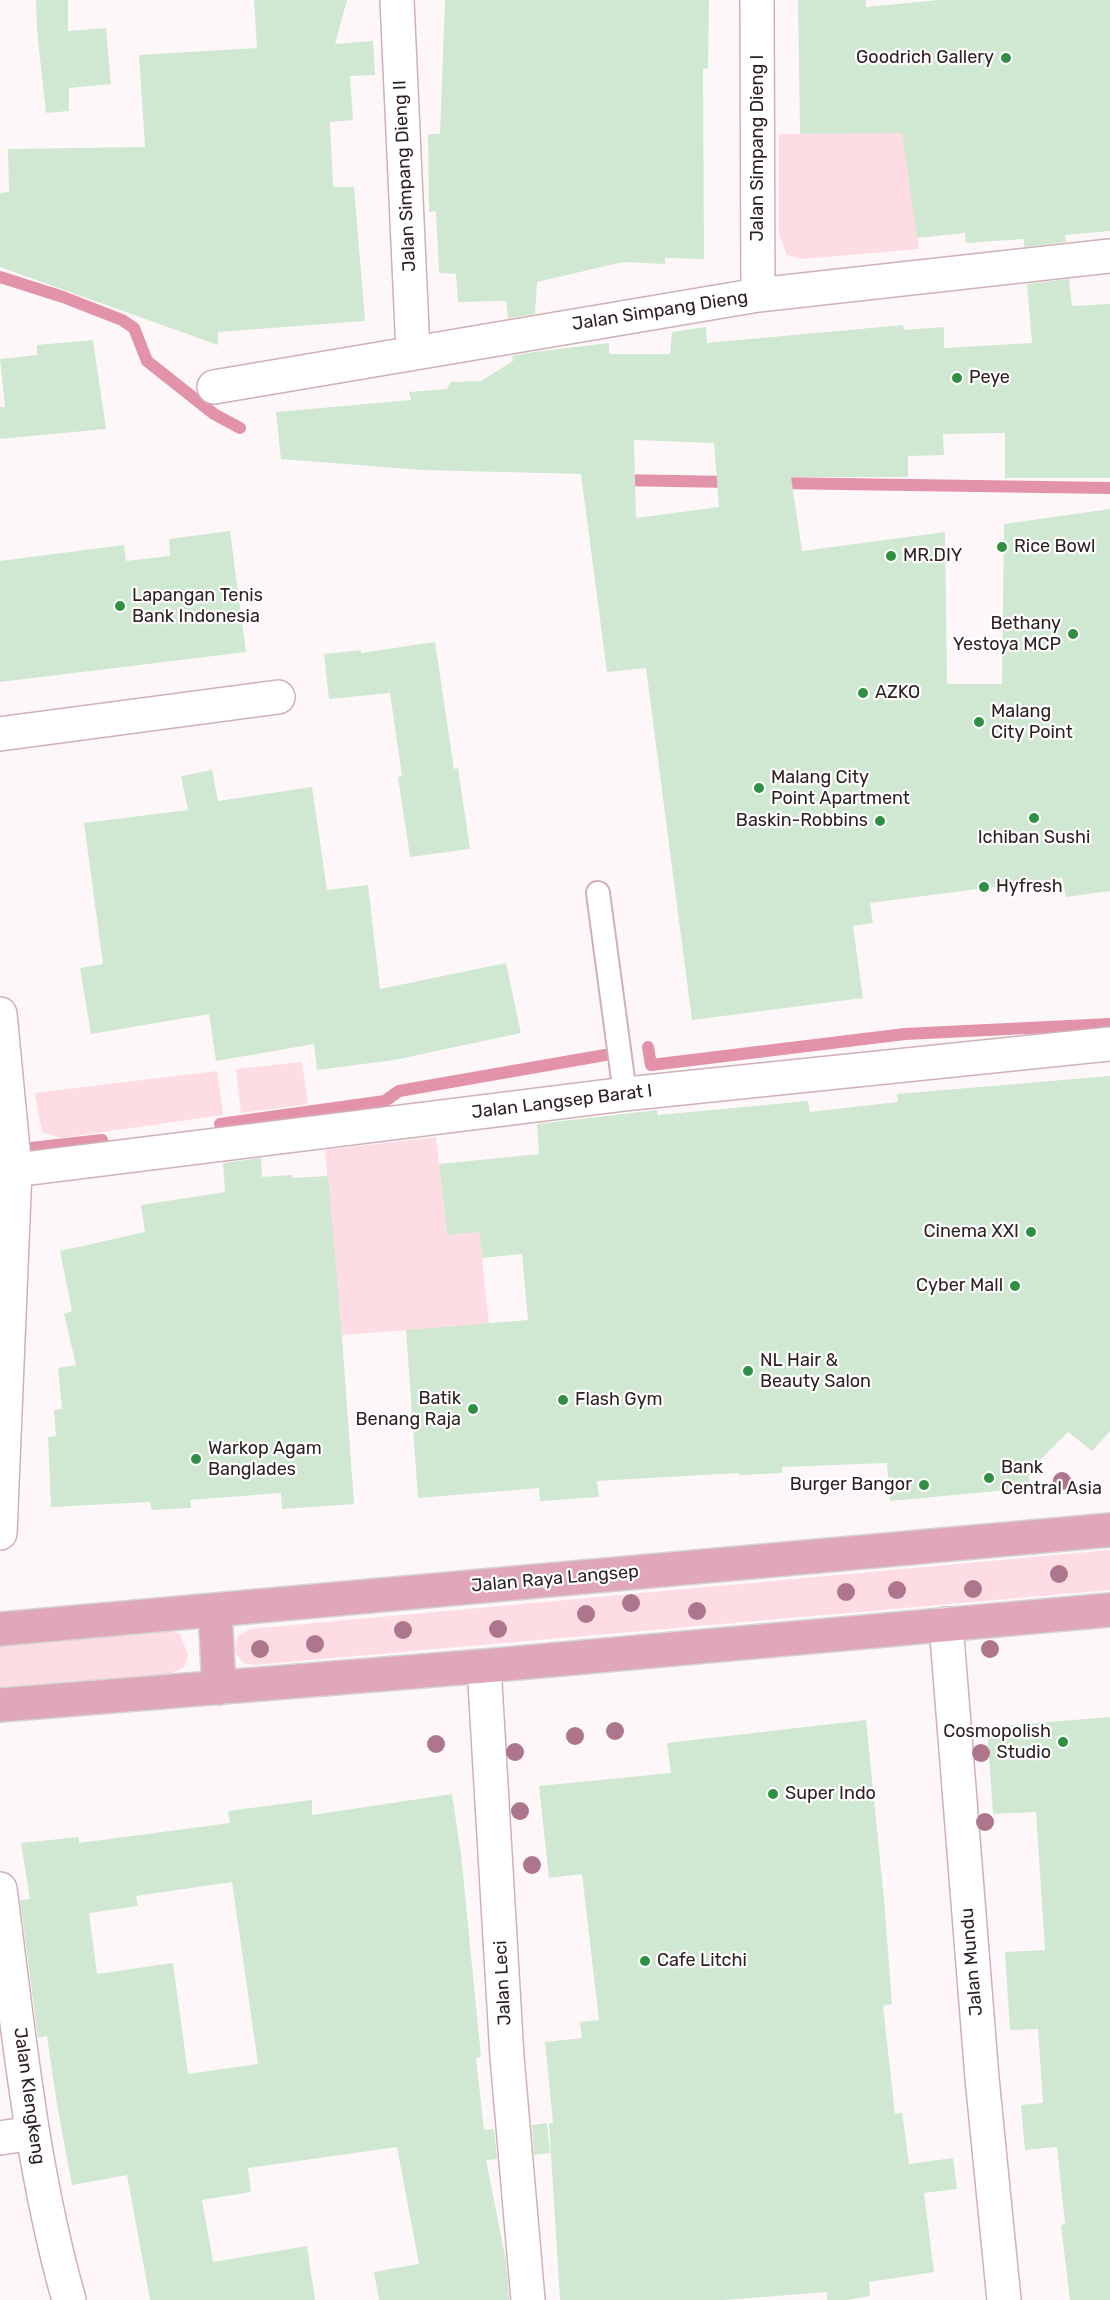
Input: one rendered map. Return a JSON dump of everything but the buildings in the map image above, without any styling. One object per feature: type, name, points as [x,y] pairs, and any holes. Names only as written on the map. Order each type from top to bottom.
[{"type":"main road","name":"Jalan Raya Langsep","points":[[0,1629],[1110,1530]]},
{"type":"main road","points":[[215,1610],[219,1688]]},
{"type":"main road","points":[[0,1705],[484,1666],[1110,1610]]},
{"type":"street","name":"Jalan Simpang Dieng II","points":[[397,0],[413,352]]},
{"type":"street","name":"Jalan Simpang Dieng I","points":[[757,0],[758,295]]},
{"type":"street","name":"Jalan Simpang Dieng","points":[[214,387],[758,295],[1110,256]]},
{"type":"street","points":[[0,734],[278,697]]},
{"type":"street","points":[[0,1014],[14,1138],[15,1170],[0,1533]]},
{"type":"street","name":"Jalan Langsep Barat I","points":[[15,1170],[625,1094],[1110,1044]]},
{"type":"street","name":"Jalan Mundu","points":[[946,1624],[997,2299]]},
{"type":"street","name":"Jalan Leci","points":[[484,1666],[507,2057],[528,2300]]},
{"type":"street","name":"Jalan Klengkeng","points":[[0,1889],[33,2133],[45,2202],[69,2300]]},
{"type":"street","points":[[0,2138],[33,2133]]},
{"type":"lane","points":[[598,893],[625,1094]]},
{"type":"shaded area","points":[[902,133],[919,249],[802,259],[787,255],[779,234],[779,134]]},
{"type":"shaded area","points":[[302,1062],[308,1104],[241,1113],[236,1069]]},
{"type":"shaded area","points":[[217,1071],[223,1115],[61,1138],[42,1132],[35,1093]]},
{"type":"shaded area","points":[[436,1137],[447,1235],[479,1232],[489,1324],[342,1335],[325,1150]]},
{"type":"shaded area","points":[[1110,1550],[1110,1590],[253,1665],[243,1663],[235,1652],[237,1637],[250,1629]]},
{"type":"shaded area","points":[[162,1629],[180,1634],[188,1655],[184,1667],[168,1675],[0,1687],[0,1646]]},
{"type":"waterway","points":[[0,277],[63,297],[122,320],[134,328],[147,361],[214,414],[240,428]]},
{"type":"waterway","points":[[619,480],[731,482]]},
{"type":"waterway","points":[[775,483],[1110,488]]},
{"type":"waterway","points":[[648,1047],[651,1065],[905,1034],[1110,1024]]},
{"type":"waterway","points":[[220,1124],[385,1101],[399,1091],[605,1055]]},
{"type":"waterway","points":[[13,1150],[102,1140]]},
{"type":"place","name":"Goodrich Gallery","points":[[1006,58]]},
{"type":"place","name":"Peye","points":[[957,378]]},
{"type":"place","name":"Rice Bowl","points":[[1002,547]]},
{"type":"place","name":"MR.DIY","points":[[891,556]]},
{"type":"place","name":"Lapangan Tenis Bank Indonesia","points":[[120,606]]},
{"type":"place","name":"Bethany Yestoya MCP","points":[[1073,634]]},
{"type":"place","name":"AZKO","points":[[863,693]]},
{"type":"place","name":"Malang City Point","points":[[979,722]]},
{"type":"place","name":"Malang City Point Apartment","points":[[759,788]]},
{"type":"place","name":"Ichiban Sushi","points":[[1034,818]]},
{"type":"place","name":"Baskin-Robbins","points":[[880,821]]},
{"type":"place","name":"Hyfresh","points":[[984,887]]},
{"type":"place","name":"Cinema XXI","points":[[1031,1232]]},
{"type":"place","name":"Cyber Mall","points":[[1015,1286]]},
{"type":"place","name":"NL Hair & Beauty Salon","points":[[748,1371]]},
{"type":"place","name":"Flash Gym","points":[[563,1400]]},
{"type":"place","name":"Batik Benang Raja","points":[[473,1409]]},
{"type":"place","name":"Warkop Agam Banglades","points":[[196,1459]]},
{"type":"place","name":"Bank Central Asia","points":[[989,1478]]},
{"type":"place","name":"Burger Bangor","points":[[924,1485]]},
{"type":"place","name":"Cosmopolish Studio","points":[[1063,1742]]},
{"type":"place","name":"Super Indo","points":[[773,1794]]},
{"type":"place","name":"Cafe Litchi","points":[[645,1961]]}]
